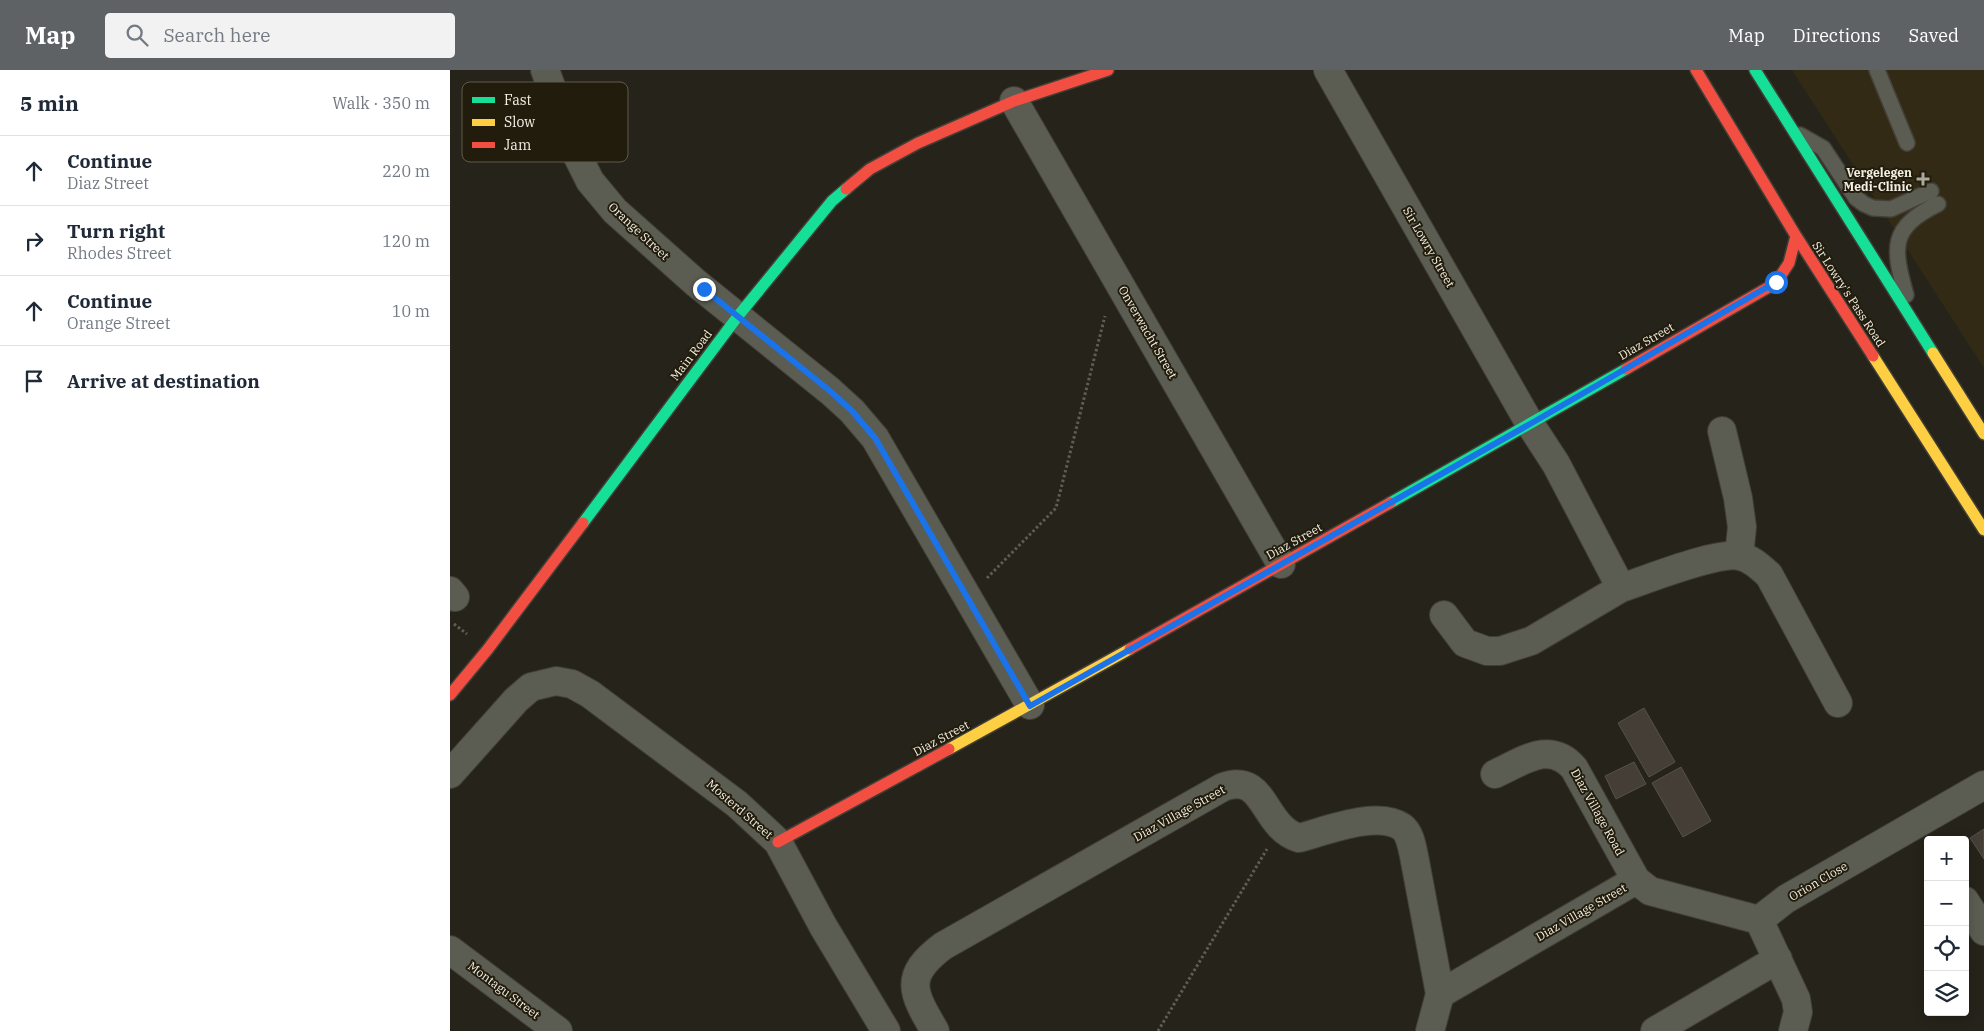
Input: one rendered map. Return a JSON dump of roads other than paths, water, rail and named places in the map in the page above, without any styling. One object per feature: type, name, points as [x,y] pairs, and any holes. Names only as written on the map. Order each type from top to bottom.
[{"type":"main road","name":"Main Road","points":[[450,695],[488,649],[738,316],[832,202],[870,170],[918,143],[1014,101],[1108,70]]},
{"type":"main road","name":"Sir Lowry's Pass Road","points":[[1696,70],[1796,236],[1984,530]]},
{"type":"main road","points":[[1755,70],[1790,129],[1984,434]]},
{"type":"main road","name":"Main Road","points":[[1014,101],[1040,80]]},
{"type":"main road","name":"Diaz Street","points":[[778,842],[1030,706],[1530,424],[1776,282],[1789,264],[1796,236]]},
{"type":"street","name":"Orange Street","points":[[545,70],[549,82]]},
{"type":"street","name":"Sir Lowry Street","points":[[1328,70],[1530,424],[1556,464],[1621,588]]},
{"type":"street","name":"Onverwacht Street","points":[[1014,101],[1281,564]]},
{"type":"street","name":"Orange Street","points":[[580,162],[590,181],[615,211],[696,283],[835,396],[852,411],[875,438],[1030,706]]},
{"type":"street","points":[[1722,431],[1738,498],[1742,527],[1739,556]]},
{"type":"street","points":[[1444,615],[1465,643],[1487,651],[1500,651],[1531,641],[1621,588],[1717,556],[1739,556],[1756,563],[1769,575],[1838,704]]},
{"type":"street","name":"Mosterd Street","points":[[450,774],[516,700],[531,688],[556,681],[572,684],[590,694],[737,804],[778,842],[823,926],[886,1031]]},
{"type":"street","name":"Diaz Village Road","points":[[1496,774],[1531,758],[1546,754],[1556,754],[1566,759],[1574,768],[1636,880]]},
{"type":"street","name":"Diaz Village Street","points":[[935,1031],[917,998],[916,984],[918,972],[926,959],[943,946],[1223,787],[1235,782],[1252,788],[1280,827],[1290,835],[1299,838],[1358,823],[1378,820],[1392,822],[1403,828],[1409,838],[1414,856],[1440,994],[1430,1031]]},
{"type":"street","name":"Orion Close","points":[[1760,920],[1786,899],[1923,832],[1984,786]]},
{"type":"street","name":"Diaz Village Street","points":[[1440,994],[1636,880],[1650,891],[1760,920]]},
{"type":"street","points":[[1969,907],[1984,931]]},
{"type":"street","points":[[1760,920],[1796,999],[1798,1012],[1793,1031]]},
{"type":"street","name":"Montagu Street","points":[[450,950],[558,1031]]},
{"type":"street","points":[[1655,1031],[1778,959]]},
{"type":"lane","points":[[1879,74],[1907,143]]},
{"type":"lane","points":[[1790,129],[1823,148],[1856,198],[1864,204],[1874,208],[1892,209],[1934,197],[1924,210],[1906,226],[1898,242],[1897,263],[1914,324]]},
{"type":"place","name":"Vergelegen Medi-Clinic","points":[[1923,179]]}]
